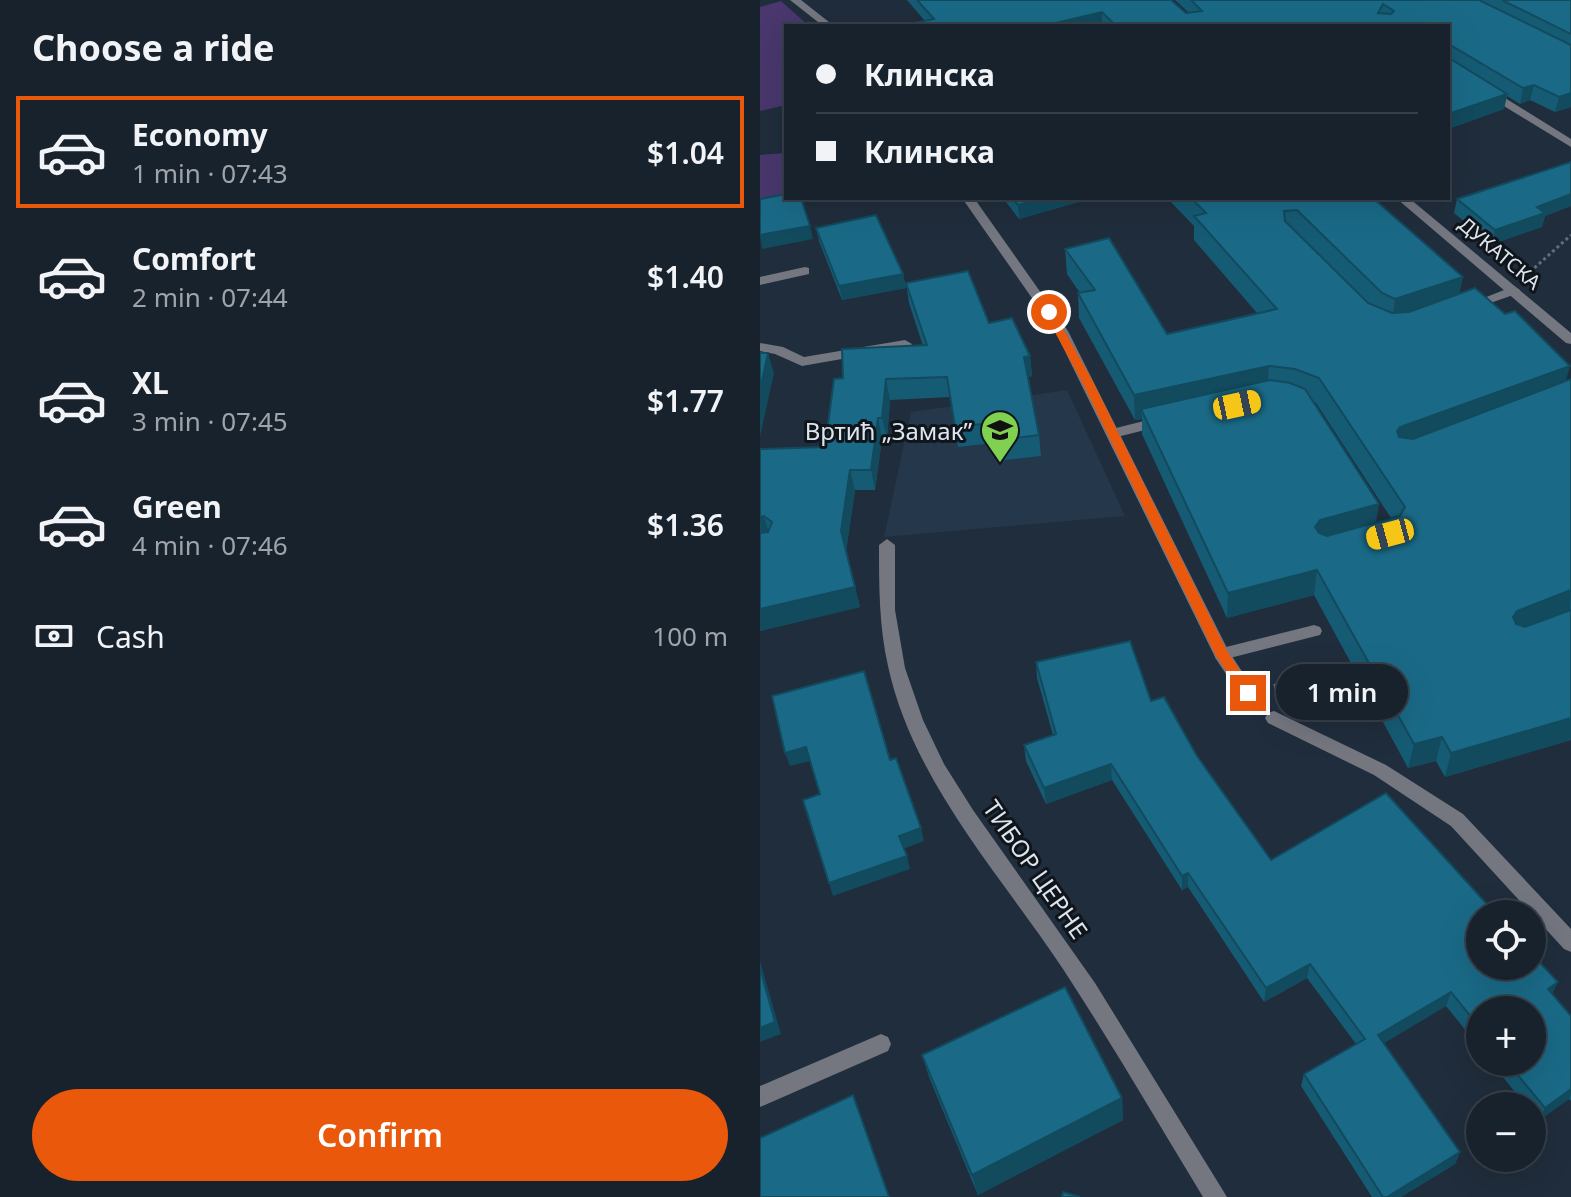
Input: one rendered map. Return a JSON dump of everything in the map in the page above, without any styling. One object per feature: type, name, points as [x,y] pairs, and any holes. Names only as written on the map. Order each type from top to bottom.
[{"type":"street","points":[[795,0],[826,24]]},
{"type":"street","points":[[1473,82],[1571,144]]},
{"type":"street","points":[[969,200],[1061,331],[1222,654],[1248,693]]},
{"type":"street","name":"ДУКАТСКА","points":[[1404,200],[1571,340]]},
{"type":"street","points":[[760,281],[805,271]]},
{"type":"street","points":[[1457,310],[1514,290]]},
{"type":"street","points":[[760,347],[778,350],[802,362],[905,344]]},
{"type":"street","points":[[1113,433],[1175,419]]},
{"type":"street","name":"ТИБОР ЦЕРНЕ","points":[[887,545],[886,615],[892,657],[910,716],[937,772],[1068,960],[1216,1197]]},
{"type":"street","points":[[1222,654],[1314,631]]},
{"type":"street","points":[[1274,718],[1380,770],[1457,820],[1571,943]]},
{"type":"street","points":[[760,1097],[881,1044]]},
{"type":"path","points":[[1514,290],[1544,256],[1571,235]]},
{"type":"path","points":[[1248,693],[1365,663]]},
{"type":"shaded area","points":[[781,1],[807,24],[784,24],[784,105],[760,111],[760,7]]},
{"type":"shaded area","points":[[784,153],[784,199],[760,205],[760,155]]},
{"type":"shaded area","name":"Вртић „Замак”","points":[[1067,390],[1125,516],[884,537],[911,412]]},
{"type":"building","points":[[917,0],[1171,0],[1186,13],[1202,11],[1191,0],[1479,0],[1571,45],[1571,93],[1559,97],[1534,85],[1523,88],[1450,45],[1450,24],[1114,24],[1102,12],[1051,24],[910,24],[934,19]],"holes":[[[1383,4],[1394,11],[1391,14],[1378,13]]]},
{"type":"building","points":[[1502,0],[1571,0],[1571,34]]},
{"type":"building","points":[[1450,59],[1507,94],[1450,113]]},
{"type":"building","points":[[1571,162],[1571,194],[1537,207],[1545,213],[1495,230],[1457,199]]},
{"type":"building","points":[[784,194],[784,200],[802,200],[810,226],[760,235],[760,199]]},
{"type":"building","points":[[1014,200],[1036,200],[1018,205]]},
{"type":"building","points":[[1193,200],[1375,200],[1463,277],[1395,299],[1382,293],[1297,210],[1284,211],[1285,221],[1368,303],[1392,313],[1409,312],[1475,288],[1505,314],[1515,311],[1570,366],[1400,427],[1397,431],[1399,437],[1413,439],[1571,379],[1571,590],[1517,611],[1513,617],[1516,624],[1525,627],[1571,610],[1571,718],[1451,753],[1442,737],[1414,744],[1317,570],[1228,593],[1141,409],[1270,380],[1290,383],[1305,389],[1379,504],[1320,520],[1315,527],[1319,533],[1327,536],[1400,516],[1405,507],[1319,378],[1295,369],[1269,366],[1134,395],[1078,293],[1095,290],[1065,249],[1109,238],[1167,334],[1277,309],[1194,216],[1206,213]]},
{"type":"building","points":[[876,215],[903,274],[839,286],[816,228]]},
{"type":"building","points":[[968,271],[989,323],[1012,318],[1030,356],[1024,357],[1039,435],[994,441],[991,423],[955,427],[947,377],[886,379],[871,470],[850,470],[841,531],[855,587],[760,609],[760,533],[768,532],[772,522],[764,516],[760,517],[760,449],[825,447],[834,379],[843,378],[842,349],[927,345],[906,283]]},
{"type":"building","points":[[760,353],[768,353],[760,390]]},
{"type":"building","points":[[1130,641],[1151,701],[1164,697],[1197,756],[1271,860],[1386,793],[1483,900],[1466,900],[1466,980],[1546,980],[1546,969],[1558,982],[1548,989],[1571,1016],[1571,1089],[1546,1107],[1546,1092],[1532,1092],[1519,1076],[1546,1076],[1546,996],[1466,996],[1466,1011],[1451,992],[1378,1035],[1460,1152],[1383,1197],[1304,1074],[1365,1039],[1310,964],[1266,988],[1188,873],[1182,876],[1111,764],[1044,788],[1024,745],[1056,734],[1036,662]]},
{"type":"building","points":[[864,671],[890,760],[896,758],[921,828],[899,836],[907,856],[829,883],[803,800],[820,794],[806,747],[785,753],[772,696]]},
{"type":"building","points":[[760,968],[775,1022],[760,1028]]},
{"type":"building","points":[[1065,987],[1122,1098],[972,1175],[922,1055]]},
{"type":"building","points":[[853,1095],[889,1197],[760,1197],[760,1138]]},
{"type":"building","points":[[1063,1192],[1080,1197],[1062,1197]]},
{"type":"place","name":"Вртић „Замак”","points":[[1000,464]]},
{"type":"route","points":[[1049,312],[1222,654],[1248,693]]}]
